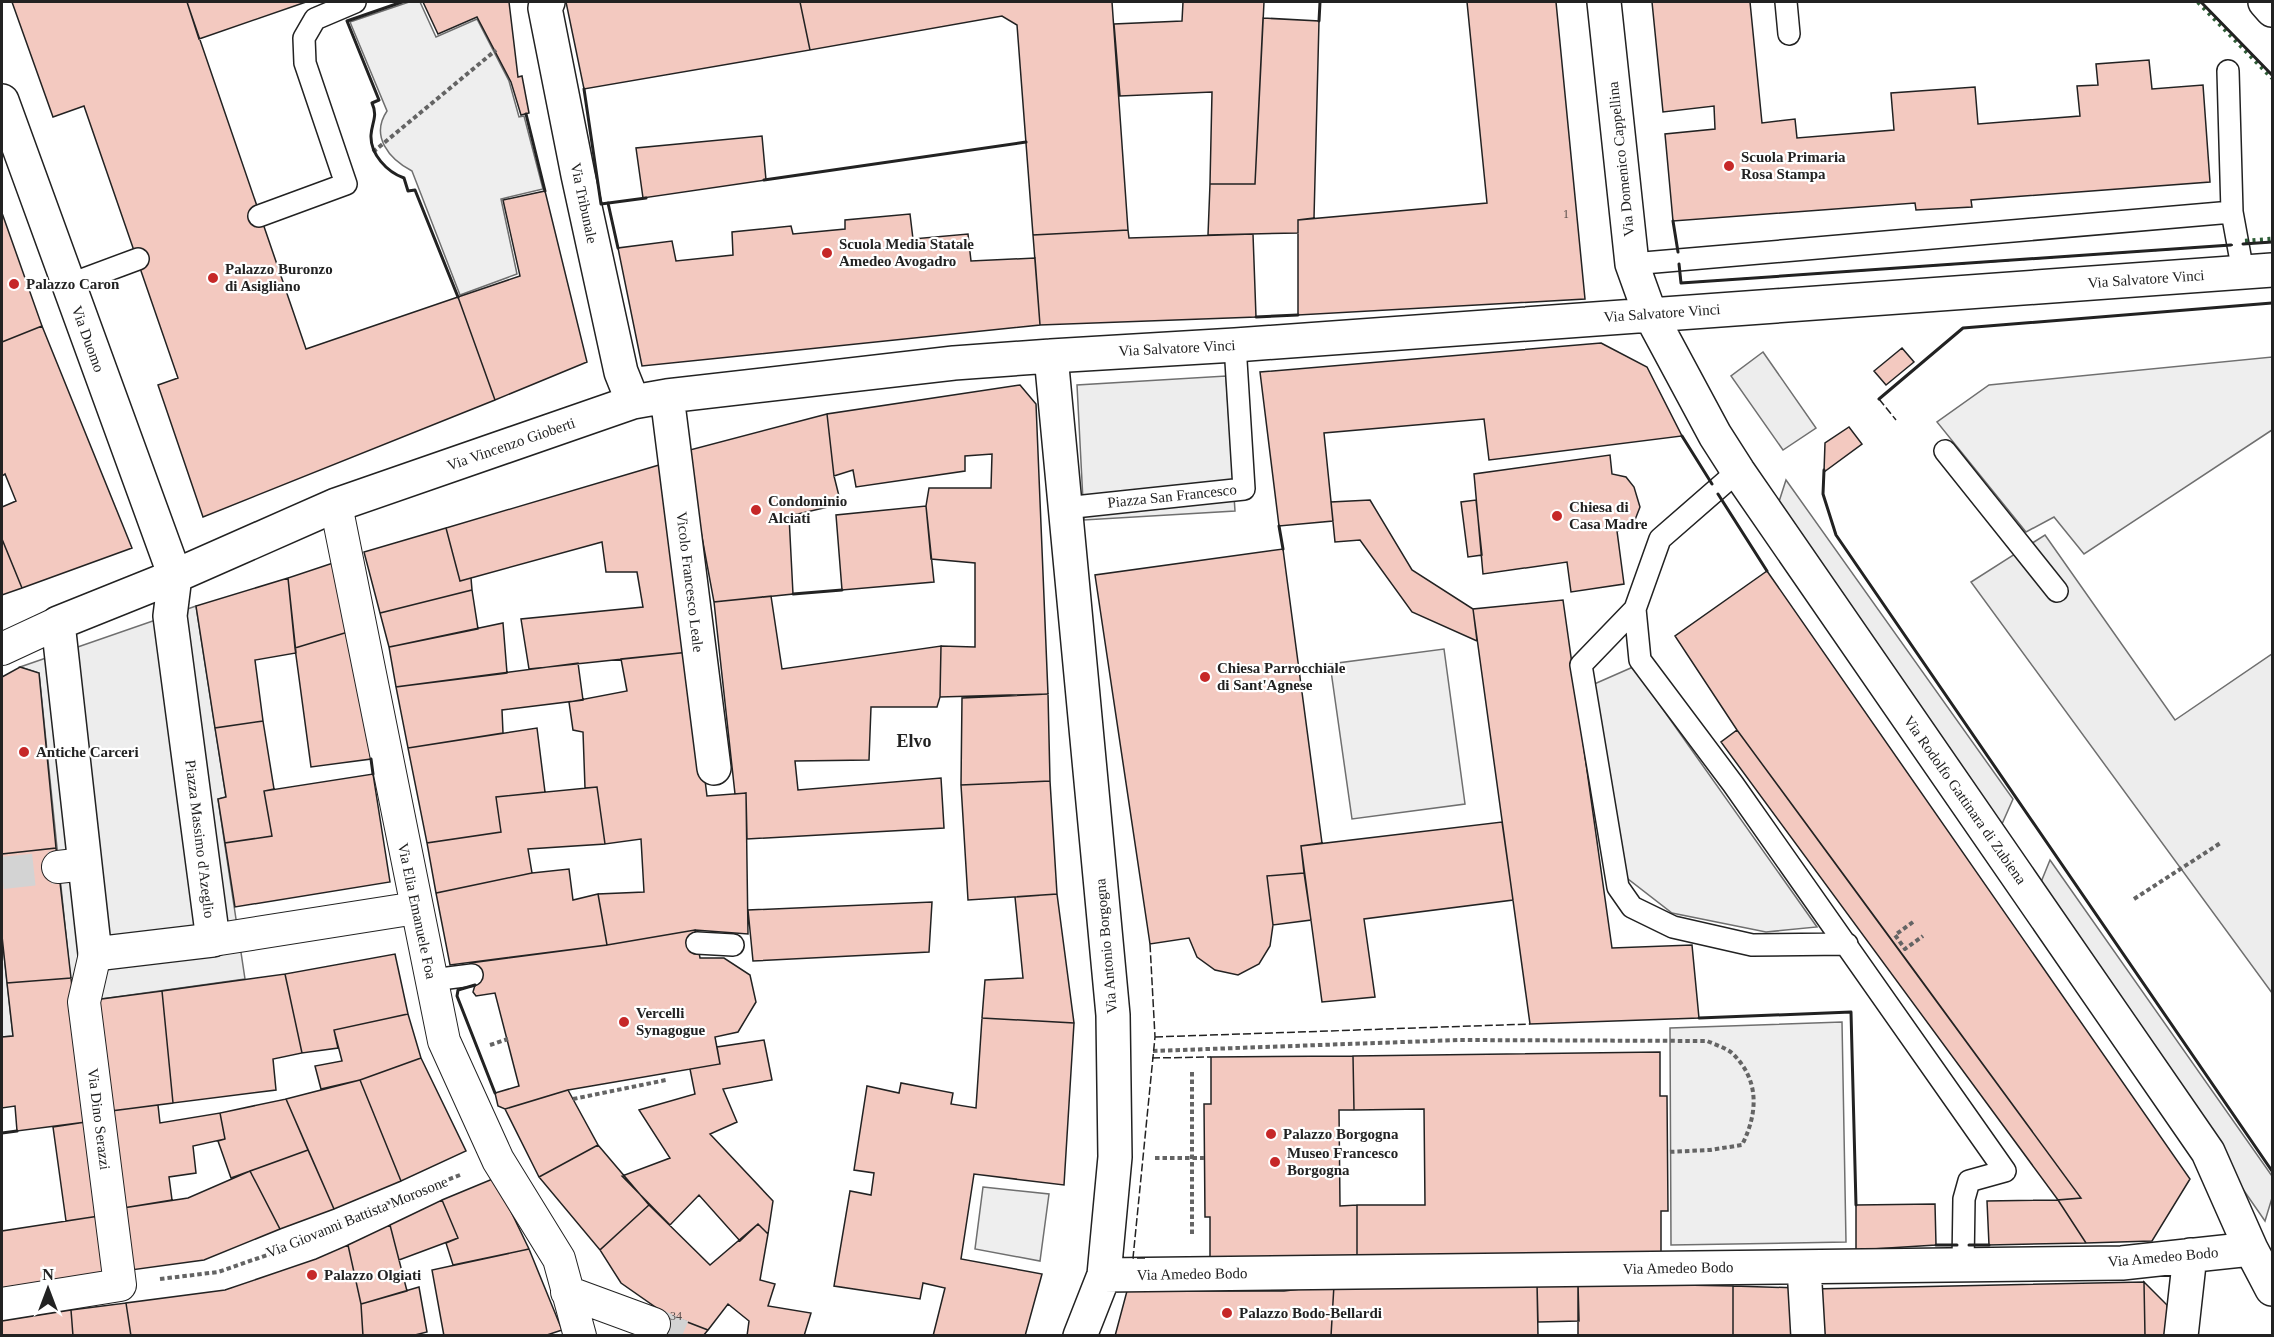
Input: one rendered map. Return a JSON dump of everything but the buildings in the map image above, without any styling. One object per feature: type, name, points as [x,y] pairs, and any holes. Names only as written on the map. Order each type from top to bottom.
[{"type":"street","name":"Via Tribunale","points":[[548,2],[545,8],[578,175],[621,372],[633,402]]},
{"type":"street","name":"Via Domenico Cappellina","points":[[1604,2],[1632,264],[1650,314]]},
{"type":"street","points":[[2265,2],[2272,10]]},
{"type":"street","name":"Via Duomo","points":[[2,101],[175,576]]},
{"type":"street","name":"Via Salvatore Vinci","points":[[1051,356],[1235,345],[2258,271]]},
{"type":"street","name":"Via Rodolfo Gattinara di Zubiena","points":[[1650,314],[1715,435],[1738,471],[2208,1152],[2251,1249],[2272,1289]]},
{"type":"street","name":"Via Vincenzo Gioberti","points":[[2,650],[58,623],[175,576],[336,505],[633,402],[667,396],[954,363],[1051,356]]},
{"type":"street","points":[[1051,356],[1065,508]]},
{"type":"street","name":"Vicolo Francesco Leale","points":[[667,396],[714,768]]},
{"type":"street","name":"Via Elia Emanuele Foa","points":[[336,505],[444,1041],[498,1160],[559,1258],[580,1335]]},
{"type":"street","name":"Via Antonio Borgogna","points":[[1065,508],[1113,1015],[1114,1058],[1115,1157],[1104,1275],[1080,1335]]},
{"type":"street","name":"Piazza Massimo d'Azeglio","points":[[95,954],[213,940],[170,616],[175,576]]},
{"type":"street","points":[[58,623],[71,866],[95,954]]},
{"type":"street","points":[[213,940],[416,908]]},
{"type":"street","name":"Via Dino Serazzi","points":[[95,954],[84,1002],[120,1285]]},
{"type":"street","name":"Via Amedeo Bodo","points":[[1104,1275],[2122,1263],[2251,1249]]},
{"type":"street","points":[[2181,1335],[2190,1255]]},
{"type":"street","points":[[1804,1267],[1808,1335]]},
{"type":"street","points":[[2,1304],[120,1285]]},
{"type":"street","points":[[567,1293],[654,1324]]},
{"type":"lane","points":[[259,216],[346,184],[305,63],[304,38],[315,19],[355,2]]},
{"type":"lane","points":[[1786,2],[1790,34]]},
{"type":"lane","points":[[2228,72],[2232,212],[2258,271]]},
{"type":"lane","points":[[1632,264],[2232,212]]},
{"type":"lane","points":[[68,285],[138,259]]},
{"type":"lane","name":"Piazza San Francesco","points":[[1065,508],[1244,489],[1235,345]]},
{"type":"lane","points":[[1945,451],[2057,591]]},
{"type":"lane","points":[[1738,471],[1660,539],[1635,609],[1581,665],[1618,887],[1632,907],[1673,927],[1752,945],[1847,944]]},
{"type":"lane","points":[[1635,609],[1640,660],[1733,784],[2005,1171],[1969,1181],[1964,1199],[1963,1265]]},
{"type":"lane","points":[[697,943],[733,945]]},
{"type":"lane","points":[[432,980],[472,975]]},
{"type":"path","points":[[338,163],[374,152],[496,50]]},
{"type":"path","points":[[2134,899],[2222,842]]},
{"type":"path","points":[[1913,922],[1895,935],[1905,949],[1923,936]]},
{"type":"path","points":[[493,1044],[508,1039]]},
{"type":"path","points":[[1114,1058],[1154,1051],[1460,1040],[1707,1041],[1732,1052],[1754,1084],[1752,1125],[1742,1145],[1710,1150],[1667,1152]]},
{"type":"path","points":[[1192,1070],[1192,1236]]},
{"type":"path","points":[[573,1099],[666,1080]]},
{"type":"path","points":[[1115,1157],[1204,1158]]},
{"type":"path","name":"Via Giovanni Battista Morosone","points":[[120,1285],[218,1272],[302,1243],[367,1211],[498,1160]]},
{"type":"shaded area","points":[[409,2],[420,2],[436,37],[477,19],[509,81],[519,117],[524,116],[543,189],[501,199],[517,274],[460,295],[412,171],[389,153],[381,138],[382,120],[387,111],[350,22]]},
{"type":"shaded area","points":[[1763,352],[1816,428],[1783,450],[1731,376]]},
{"type":"shaded area","points":[[2272,357],[2272,430],[2084,554],[2054,517],[2026,532],[1937,422],[1989,385]]},
{"type":"shaded area","points":[[1226,376],[1235,511],[1084,520],[1077,385]]},
{"type":"shaded area","points":[[1786,480],[2013,799],[1998,833],[1776,511]]},
{"type":"shaded area","points":[[2045,535],[2175,720],[2272,654],[2272,993],[1971,582]]},
{"type":"shaded area","points":[[196,606],[226,797],[218,799],[245,979],[73,1003],[39,673],[20,667]]},
{"type":"shaded area","points":[[1444,649],[1465,804],[1352,819],[1330,664]]},
{"type":"shaded area","points":[[1633,667],[1817,927],[1766,932],[1672,913],[1623,875],[1592,685]]},
{"type":"shaded area","points":[[2050,860],[2272,1176],[2272,1198],[2265,1221],[2037,892]]},
{"type":"shaded area","points":[[2,936],[13,1036],[2,1037]]},
{"type":"shaded area","points":[[1842,1022],[1846,1242],[1671,1245],[1670,1028]]},
{"type":"shaded area","points":[[983,1187],[1049,1194],[1040,1261],[975,1249]]},
{"type":"tunnel","points":[[2,873],[58,867]]},
{"type":"tunnel","points":[[654,1324],[682,1336]]},
{"type":"hedge","points":[[2198,2],[2272,78]]},
{"type":"hedge","points":[[2245,241],[2272,239]]},
{"type":"fence","points":[[2201,2],[2272,75]]},
{"type":"fence","points":[[1673,221],[1678,251]]},
{"type":"fence","points":[[2244,244],[2272,242]]},
{"type":"fence","points":[[1679,263],[1681,283],[2233,245]]},
{"type":"fence","points":[[1879,399],[1896,420]]},
{"type":"fence","points":[[371,759],[373,774]]},
{"type":"fence","points":[[1145,1258],[1133,1258],[1155,1037],[1150,944]]},
{"type":"fence","points":[[475,985],[458,990],[457,996],[495,1093]]},
{"type":"fence","points":[[1155,1037],[1530,1024]]},
{"type":"fence","points":[[1152,1058],[1211,1057]]},
{"type":"wall","points":[[402,2],[347,21],[379,100],[372,103],[375,112],[371,135],[373,149],[386,167],[404,178],[408,191],[415,190],[458,297]]},
{"type":"wall","points":[[1319,21],[1320,2]]},
{"type":"wall","points":[[2201,2],[2272,75]]},
{"type":"wall","points":[[584,89],[601,204],[646,198]]},
{"type":"wall","points":[[526,114],[545,191]]},
{"type":"wall","points":[[764,180],[1026,142]]},
{"type":"wall","points":[[608,203],[618,248]]},
{"type":"wall","points":[[1673,221],[1678,252]]},
{"type":"wall","points":[[2243,244],[2272,242]]},
{"type":"wall","points":[[1679,264],[1681,283],[2231,245]]},
{"type":"wall","points":[[1879,399],[1963,328],[2272,303]]},
{"type":"wall","points":[[1256,317],[1298,315]]},
{"type":"wall","points":[[1682,436],[1712,484]]},
{"type":"wall","points":[[1824,470],[1823,494],[1836,535],[2272,1171]]},
{"type":"wall","points":[[1718,494],[1767,571]]},
{"type":"wall","points":[[1279,526],[1283,549]]},
{"type":"wall","points":[[793,594],[842,590]]},
{"type":"wall","points":[[371,759],[373,774]]},
{"type":"wall","points":[[475,985],[458,990],[457,996],[495,1093]]},
{"type":"wall","points":[[1699,1018],[1851,1012],[1856,1205]]},
{"type":"wall","points":[[2,1133],[17,1131]]},
{"type":"wall","points":[[1936,1245],[1957,1245]]},
{"type":"wall","points":[[1969,1245],[1989,1245]]},
{"type":"place","name":"Scuola Primaria Rosa Stampa","points":[[1729,166]]},
{"type":"place","name":"Scuola Media Statale Amedeo Avogadro","points":[[827,253]]},
{"type":"place","name":"Palazzo Buronzo di Asigliano","points":[[213,278]]},
{"type":"place","name":"Palazzo Caron","points":[[14,284]]},
{"type":"place","name":"Condominio Alciati","points":[[756,510]]},
{"type":"place","name":"Chiesa di Casa Madre","points":[[1557,516]]},
{"type":"place","name":"Chiesa Parrocchiale di Sant'Agnese","points":[[1205,677]]},
{"type":"place","name":"Antiche Carceri","points":[[24,752]]},
{"type":"place","name":"Vercelli Synagogue","points":[[624,1022]]},
{"type":"place","name":"Palazzo Borgogna","points":[[1271,1134]]},
{"type":"place","name":"Museo Francesco Borgogna","points":[[1275,1162]]},
{"type":"place","name":"Palazzo Olgiati","points":[[312,1275]]},
{"type":"place","name":"Palazzo Bodo-Bellardi","points":[[1227,1313]]},
{"type":"district","name":"Elvo","points":[[914,741]]}]
